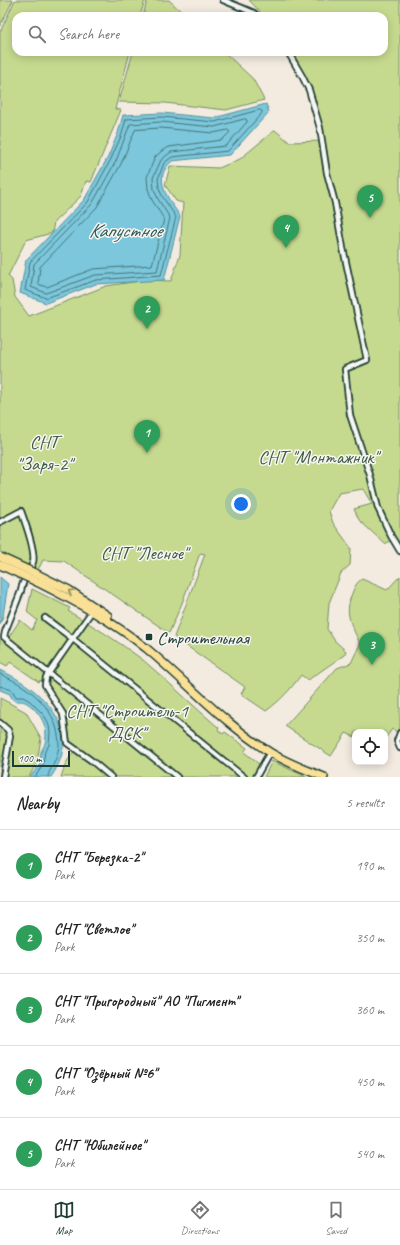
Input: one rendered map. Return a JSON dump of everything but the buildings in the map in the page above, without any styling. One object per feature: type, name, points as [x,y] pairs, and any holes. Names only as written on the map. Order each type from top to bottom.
[{"type":"main road","points":[[0,557],[92,612],[146,648],[219,714],[254,742],[270,752],[324,777]]},
{"type":"main road","points":[[0,565],[69,590],[87,601],[147,644],[219,714]]},
{"type":"street","points":[[223,0],[252,12]]},
{"type":"street","points":[[290,56],[309,90],[320,128],[327,173],[335,203],[343,248],[368,360],[345,369],[349,408],[370,475],[378,508],[400,551]]},
{"type":"street","points":[[0,522],[21,511],[27,526],[33,555],[33,562],[21,584],[21,591],[4,637],[177,777]]},
{"type":"street","points":[[92,612],[45,680],[45,685],[63,714],[67,743],[111,777]]},
{"type":"street","points":[[46,618],[244,777]]},
{"type":"street","points":[[0,723],[7,728],[10,736],[3,777]]},
{"type":"street","points":[[400,733],[397,741],[400,748]]},
{"type":"street","points":[[256,777],[270,752]]},
{"type":"green space","points":[[0,0],[13,0],[0,26]]},
{"type":"green space","points":[[15,0],[145,0],[141,12],[12,12],[12,56],[129,56],[115,109],[121,110],[91,182],[86,181],[81,196],[54,222],[52,233],[26,240],[8,276],[12,280],[15,297],[29,316],[106,286],[147,280],[171,281],[180,255],[183,203],[176,201],[165,185],[170,166],[219,168],[240,159],[275,130],[289,142],[324,141],[316,106],[293,56],[388,56],[388,12],[260,12],[249,0],[400,0],[400,548],[395,538],[385,544],[359,520],[354,509],[372,504],[363,489],[339,493],[329,511],[333,523],[351,548],[350,565],[341,573],[329,603],[327,629],[335,641],[346,651],[344,655],[308,680],[301,675],[285,694],[266,711],[241,694],[245,687],[174,637],[205,554],[200,553],[182,603],[169,633],[64,561],[43,560],[38,570],[0,552],[0,32]]},
{"type":"green space","points":[[147,0],[169,0],[182,12],[144,12]]},
{"type":"green space","points":[[132,56],[228,56],[253,79],[264,100],[226,110],[165,103],[119,102]]},
{"type":"green space","points":[[400,576],[400,727],[397,732],[392,729],[388,735],[388,729],[352,729],[352,736],[346,733],[331,756],[285,726],[337,668],[351,663],[360,644],[351,624],[348,612],[350,599],[357,583],[362,579],[387,590]]},
{"type":"green space","name":"СНТ \"Строитель-1 ДСК\"","points":[[32,589],[70,608],[68,611],[106,634],[143,660],[219,728],[218,730],[223,734],[225,732],[247,748],[244,752],[260,765],[254,777],[61,777],[66,763],[76,748],[68,742],[65,719],[70,717],[40,680],[39,682],[10,662],[7,666],[0,662],[0,641],[2,637],[6,641],[20,620],[32,630],[37,620],[27,612]]},
{"type":"green space","points":[[0,698],[26,712],[41,738],[37,762],[29,777],[0,777]]},
{"type":"green space","points":[[272,761],[302,775],[306,777],[264,777]]},
{"type":"water","name":"Капустное","points":[[266,104],[269,112],[230,155],[172,161],[166,168],[162,182],[164,189],[180,216],[164,280],[96,284],[46,303],[20,293],[26,260],[84,200],[108,157],[118,133],[123,115],[162,113],[214,118]]},
{"type":"water","points":[[0,577],[8,584],[3,616],[0,624]]},
{"type":"water","points":[[0,670],[16,678],[44,700],[54,713],[61,727],[63,743],[60,759],[51,777],[30,777],[40,761],[41,752],[45,744],[46,731],[42,720],[32,707],[27,703],[13,700],[10,694],[0,690]]},
{"type":"place","name":"СНТ \"Юбилейное\"","points":[[370,218]]},
{"type":"place","name":"СНТ \"Озёрный №6\"","points":[[286,248]]},
{"type":"place","name":"СНТ \"Светлое\"","points":[[147,329]]},
{"type":"place","name":"СНТ \"Березка-2\"","points":[[147,453]]},
{"type":"place","name":"Строительная","points":[[149,637]]},
{"type":"place","name":"СНТ \"Пригородный\" АО \"Пигмент\"","points":[[372,665]]},
{"type":"park label","name":"СНТ \"Заря-2\"","points":[[44,452]]},
{"type":"park label","name":"СНТ \"Монтажник\"","points":[[318,456]]},
{"type":"park label","name":"СНТ \"Лесное\"","points":[[144,552]]}]
